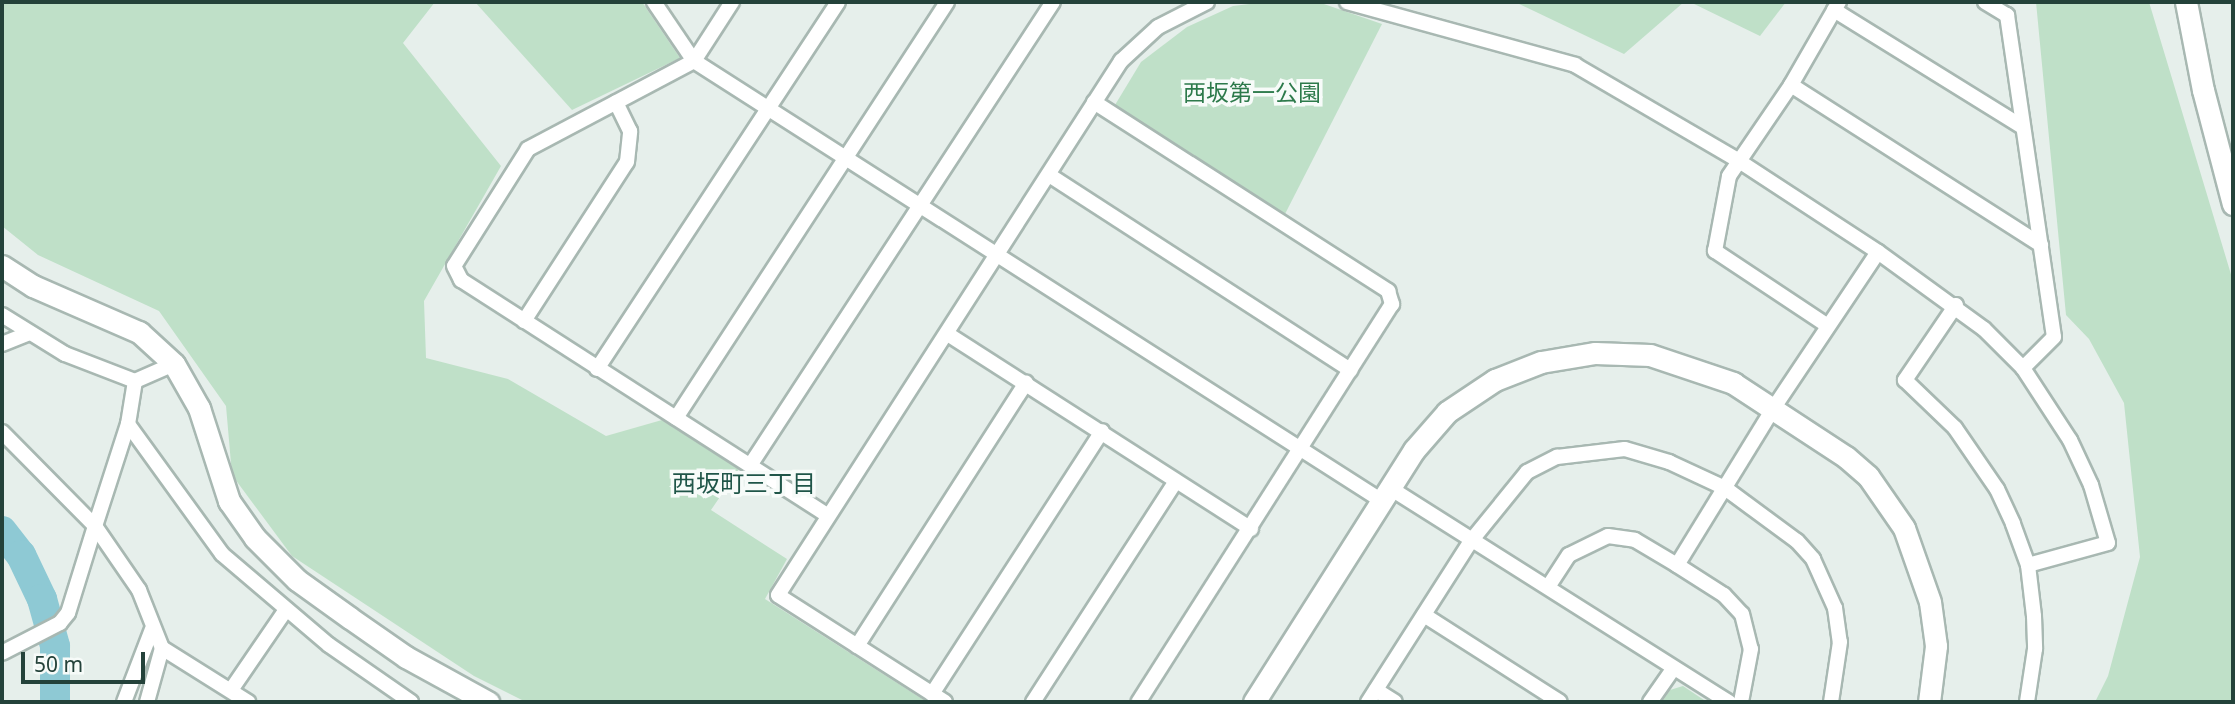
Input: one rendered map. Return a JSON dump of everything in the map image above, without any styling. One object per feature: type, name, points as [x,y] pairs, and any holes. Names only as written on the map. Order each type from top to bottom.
[{"type":"street","points":[[654,2],[694,61],[1302,449],[1471,541],[1548,587],[1672,670],[1729,702]]},
{"type":"street","points":[[732,2],[694,61],[528,149],[454,266],[461,280],[828,516]]},
{"type":"street","points":[[597,369],[838,2]]},
{"type":"street","points":[[676,418],[843,156],[947,2]]},
{"type":"street","points":[[751,464],[1053,2]]},
{"type":"street","points":[[945,702],[778,595],[949,335],[1121,61],[1158,27],[1207,2]]},
{"type":"street","points":[[1347,2],[1575,65],[1740,161],[1956,305],[2023,368],[2070,440],[2109,536],[2108,543],[2028,565]]},
{"type":"street","points":[[1985,2],[2007,15],[2054,337],[2023,368]]},
{"type":"street","points":[[2186,2],[2203,90],[2233,204]]},
{"type":"street","points":[[1828,326],[1715,251],[1730,176],[1791,85],[1837,6],[2023,127]]},
{"type":"street","points":[[1791,85],[2041,245]]},
{"type":"street","points":[[524,321],[627,162],[630,131],[616,102]]},
{"type":"street","points":[[1094,102],[1388,291],[1392,304],[1251,529],[1138,702]]},
{"type":"street","points":[[1049,175],[1351,370]]},
{"type":"street","points":[[1677,565],[1773,409],[1878,252]]},
{"type":"street","points":[[2,266],[33,286],[139,332],[174,364],[198,408],[229,500],[255,538],[297,580],[361,626],[406,657],[488,702]]},
{"type":"street","points":[[1956,305],[1905,380],[1927,397],[1975,455],[2002,501],[2028,565],[2035,649],[2026,702]]},
{"type":"street","points":[[2,315],[27,334],[135,381],[174,364]]},
{"type":"street","points":[[2,344],[27,334]]},
{"type":"street","points":[[949,335],[1251,529]]},
{"type":"street","points":[[1254,702],[1413,450],[1447,412],[1494,380],[1541,362],[1595,353],[1650,355],[1733,383],[1853,463],[1883,493],[1904,528],[1930,602],[1936,646],[1928,702]]},
{"type":"street","points":[[2,653],[60,623],[68,613],[128,424],[135,381]]},
{"type":"street","points":[[857,646],[1026,383]]},
{"type":"street","points":[[128,424],[222,554],[285,611],[411,702]]},
{"type":"street","points":[[932,694],[1102,431]]},
{"type":"street","points":[[2,432],[95,526],[139,590],[152,629],[162,648],[248,702]]},
{"type":"street","points":[[1395,702],[1372,696],[1502,497],[1527,472],[1557,457],[1625,450],[1669,462],[1725,488],[1797,541],[1824,580],[1835,608],[1840,642],[1831,702]]},
{"type":"street","points":[[1033,702],[1176,481]]},
{"type":"street","points":[[1548,587],[1569,555],[1608,536],[1635,540],[1677,565],[1724,595],[1742,614],[1751,649],[1741,702]]},
{"type":"street","points":[[231,690],[285,611]]},
{"type":"street","points":[[1424,615],[1560,702]]},
{"type":"street","points":[[124,702],[152,629]]},
{"type":"street","points":[[147,702],[162,648]]},
{"type":"street","points":[[1650,702],[1672,670]]},
{"type":"green space","points":[[2,2],[435,2],[403,43],[501,166],[424,301],[426,358],[508,379],[606,436],[662,420],[739,469],[711,510],[787,559],[765,599],[927,702],[526,702],[474,676],[292,556],[232,475],[226,406],[159,311],[38,255],[2,226]]},
{"type":"green space","points":[[475,2],[642,2],[680,58],[572,110]]},
{"type":"green space","name":"西坂第一公園","points":[[1266,2],[1318,2],[1382,24],[1285,214],[1115,105],[1141,62],[1187,27],[1233,6]]},
{"type":"green space","points":[[1515,2],[1684,2],[1624,54]]},
{"type":"green space","points":[[1690,2],[1786,2],[1760,36]]},
{"type":"green space","points":[[2036,2],[2149,2],[2233,281],[2233,702],[2095,702],[2108,676],[2140,557],[2124,403],[2089,339],[2066,315]]},
{"type":"green space","points":[[1683,686],[1707,702],[1662,702],[1670,690]]},
{"type":"waterway","points":[[2,531],[21,555],[42,599],[55,646],[55,702]]},
{"type":"district","name":"西坂町三丁目","points":[[744,483]]}]
